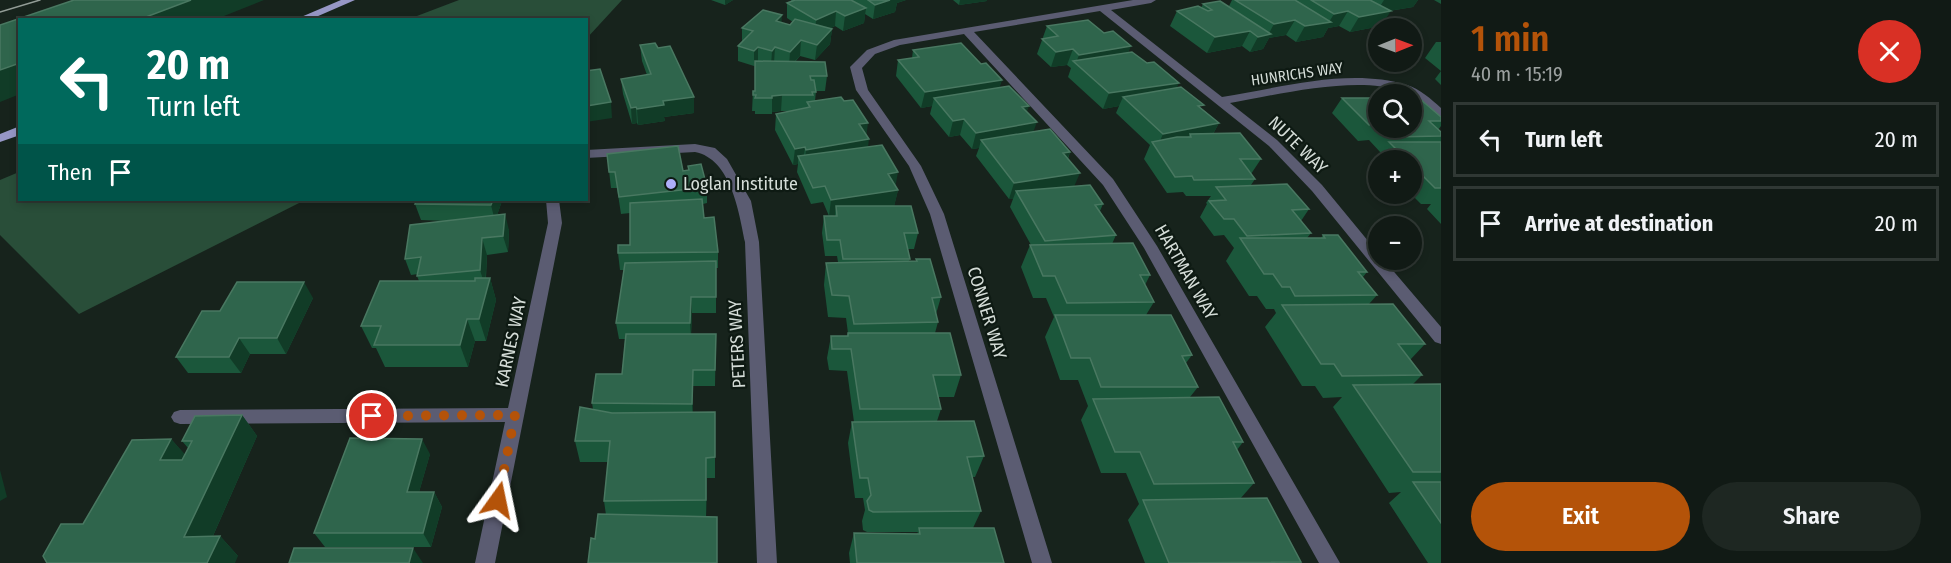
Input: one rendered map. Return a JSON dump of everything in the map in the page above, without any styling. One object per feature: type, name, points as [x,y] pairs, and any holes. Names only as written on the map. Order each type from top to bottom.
[{"type":"main road","points":[[303,18],[334,2],[350,0]]},
{"type":"main road","points":[[0,138],[18,131]]},
{"type":"street","points":[[966,31],[1151,0]]},
{"type":"street","name":"NUTE WAY","points":[[1102,8],[1273,143],[1317,188],[1441,338]]},
{"type":"street","name":"CONNER WAY","points":[[966,31],[898,42],[871,52],[856,67],[862,90],[915,166],[937,214],[1042,563]]},
{"type":"street","name":"HARTMAN WAY","points":[[966,31],[1108,182],[1150,246],[1330,563]]},
{"type":"street","name":"HUNRICHS WAY","points":[[1221,101],[1359,80],[1403,88],[1423,99],[1441,115]]},
{"type":"street","name":"PETERS WAY","points":[[588,154],[695,148],[711,151],[721,159],[744,201],[752,242],[767,563]]},
{"type":"street","name":"KARNES WAY","points":[[485,563],[555,223],[553,201]]},
{"type":"street","points":[[180,417],[515,415]]},
{"type":"green space","points":[[459,0],[622,0],[588,37],[588,18],[412,18]]},
{"type":"green space","points":[[18,172],[18,201],[303,201],[79,314],[0,235],[0,180]]},
{"type":"building","points":[[74,0],[191,0],[143,18],[21,18]]},
{"type":"building","points":[[795,0],[851,0],[866,8],[845,16],[836,11],[816,20],[787,3]]},
{"type":"building","points":[[868,0],[890,0],[875,5]]},
{"type":"building","points":[[1235,0],[1295,0],[1331,22],[1305,26],[1295,20],[1274,24]]},
{"type":"building","points":[[1311,0],[1370,0],[1391,11],[1359,17],[1348,11],[1334,14]]},
{"type":"building","points":[[1220,1],[1271,34],[1258,37],[1250,31],[1215,37],[1177,11],[1198,6],[1208,11],[1212,10],[1203,4]]},
{"type":"building","points":[[763,10],[782,15],[776,21],[790,25],[795,19],[832,29],[817,45],[801,40],[790,52],[775,47],[772,51],[758,47],[754,51],[738,46],[753,31],[742,28]]},
{"type":"building","points":[[18,19],[18,64],[0,70],[0,25]]},
{"type":"building","points":[[1088,20],[1104,33],[1113,31],[1131,46],[1079,55],[1073,49],[1056,52],[1042,39],[1058,36],[1047,26]]},
{"type":"building","points":[[655,43],[658,48],[670,46],[694,97],[663,101],[664,105],[631,108],[621,79],[651,74],[640,45]]},
{"type":"building","points":[[961,43],[981,64],[986,63],[1002,80],[925,92],[898,60],[919,57],[913,50]]},
{"type":"building","points":[[1132,52],[1147,63],[1154,62],[1179,83],[1109,93],[1073,61]]},
{"type":"building","points":[[755,61],[825,62],[827,76],[810,76],[811,80],[814,80],[816,92],[812,92],[813,95],[755,98],[753,91],[755,91]]},
{"type":"building","points":[[600,69],[611,102],[588,106],[588,71]]},
{"type":"building","points":[[1009,86],[1029,106],[1022,107],[1037,122],[976,133],[964,119],[953,121],[934,98]]},
{"type":"building","points":[[1181,87],[1204,105],[1198,106],[1219,123],[1163,134],[1123,97]]},
{"type":"building","points":[[841,97],[844,101],[853,100],[868,123],[859,124],[869,139],[806,150],[805,147],[795,149],[776,114],[810,107],[807,102]]},
{"type":"building","points":[[1342,98],[1368,98],[1368,124]]},
{"type":"building","points":[[1422,101],[1441,117],[1441,121],[1429,121],[1441,132],[1441,136],[1422,136]]},
{"type":"building","points":[[1050,129],[1070,152],[1063,153],[1080,173],[1014,183],[981,140]]},
{"type":"building","points":[[1240,133],[1261,159],[1240,159],[1255,179],[1194,180],[1192,176],[1175,177],[1152,142],[1191,137],[1190,134]]},
{"type":"building","points":[[1389,142],[1441,142],[1441,188],[1435,188],[1422,175],[1422,150],[1397,150]]},
{"type":"building","points":[[882,145],[898,172],[888,174],[898,190],[831,200],[825,186],[813,188],[798,156]]},
{"type":"building","points":[[678,146],[683,171],[689,170],[688,166],[701,164],[707,187],[619,197],[615,172],[609,172],[607,154]]},
{"type":"building","points":[[1287,184],[1309,209],[1292,210],[1311,233],[1247,236],[1234,219],[1224,219],[1209,201],[1226,200],[1216,187]]},
{"type":"building","points":[[1090,185],[1103,204],[1095,205],[1116,235],[1045,241],[1016,191]]},
{"type":"building","points":[[702,199],[704,218],[714,217],[718,252],[618,253],[618,245],[630,245],[630,203]]},
{"type":"building","points":[[416,201],[493,201],[491,205],[415,204]]},
{"type":"building","points":[[836,206],[911,206],[918,233],[904,233],[910,259],[843,259],[840,240],[827,240],[824,216],[837,216]]},
{"type":"building","points":[[505,214],[503,236],[482,238],[480,270],[417,276],[421,257],[405,259],[410,225]]},
{"type":"building","points":[[1323,235],[1338,235],[1367,272],[1358,272],[1377,295],[1295,296],[1290,287],[1282,287],[1273,274],[1264,274],[1240,238],[1325,238]]},
{"type":"building","points":[[1133,243],[1150,275],[1140,275],[1154,302],[1067,303],[1055,276],[1043,276],[1030,245]]},
{"type":"building","points":[[916,259],[930,259],[941,297],[932,298],[938,322],[854,324],[849,296],[832,295],[826,263],[917,261]]},
{"type":"building","points":[[716,261],[716,297],[691,297],[690,323],[616,323],[625,263]]},
{"type":"building","points":[[475,278],[490,278],[479,319],[467,319],[460,345],[374,345],[381,326],[361,326],[380,281],[475,281]]},
{"type":"building","points":[[237,282],[304,282],[277,338],[239,338],[229,357],[176,357],[202,311],[220,311]]},
{"type":"building","points":[[1393,304],[1425,344],[1398,344],[1422,375],[1342,376],[1334,364],[1321,364],[1282,305]]},
{"type":"building","points":[[1055,315],[1171,315],[1192,355],[1182,356],[1198,387],[1101,387],[1090,358],[1071,358]]},
{"type":"building","points":[[848,333],[950,333],[961,375],[933,375],[941,409],[860,409],[851,349],[832,349],[831,336],[848,336]]},
{"type":"building","points":[[626,334],[716,334],[715,370],[693,370],[692,404],[592,403],[596,374],[622,374]]},
{"type":"building","points":[[1441,384],[1441,472],[1413,472],[1353,385]]},
{"type":"building","points":[[1219,397],[1243,442],[1233,442],[1254,483],[1154,484],[1140,452],[1115,452],[1093,399]]},
{"type":"building","points":[[580,407],[612,413],[715,412],[715,457],[706,458],[706,500],[604,501],[610,441],[575,441]]},
{"type":"building","points":[[242,415],[184,537],[220,536],[207,563],[47,563],[43,556],[61,524],[83,524],[132,440],[171,439],[160,460],[182,460],[192,441],[182,441],[195,416]]},
{"type":"building","points":[[974,421],[984,456],[967,457],[981,511],[873,512],[869,510],[867,501],[871,495],[868,478],[860,478],[852,422]]},
{"type":"building","points":[[350,438],[422,439],[407,492],[434,492],[423,533],[314,533]]},
{"type":"building","points":[[1413,482],[1441,482],[1441,523]]},
{"type":"building","points":[[1267,498],[1301,562],[1169,563],[1143,500]]},
{"type":"building","points":[[598,514],[717,517],[717,563],[588,563],[591,538],[595,539]]},
{"type":"building","points":[[919,528],[994,528],[1004,563],[857,563],[854,533],[920,534]]},
{"type":"building","points":[[294,548],[413,548],[409,563],[289,563]]},
{"type":"tram line","points":[[0,12],[40,0]]},
{"type":"place","name":"Loglan Institute","points":[[671,184]]},
{"type":"route","points":[[372,416],[515,415],[498,500]]}]
